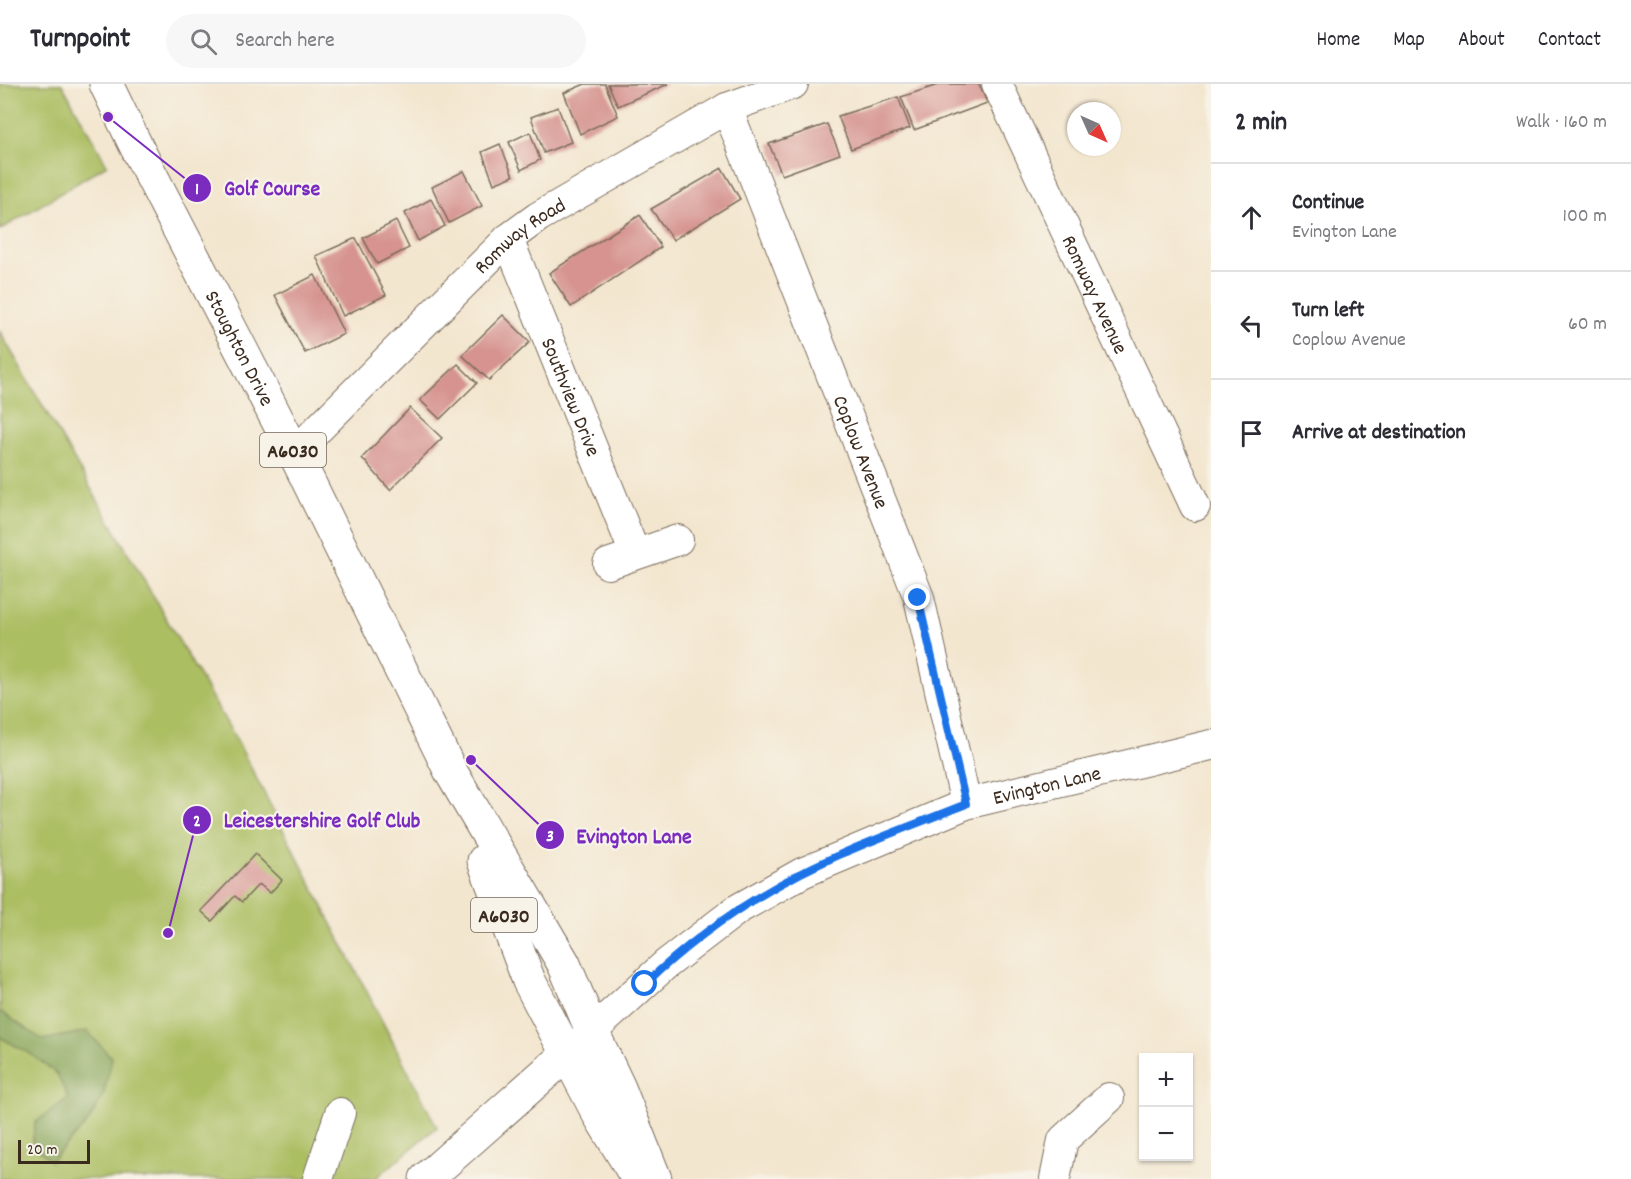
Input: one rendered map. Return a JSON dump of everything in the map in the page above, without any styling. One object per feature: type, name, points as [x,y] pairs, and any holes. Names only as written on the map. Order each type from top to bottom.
[{"type":"main road","name":"Stoughton Drive","points":[[106,84],[136,148],[295,454],[451,772],[564,964],[592,1031]]},
{"type":"main road","name":"Stoughton Drive","points":[[451,772],[529,981],[567,1054]]},
{"type":"main road","name":"A6030","points":[[592,1031],[619,1088],[655,1179]]},
{"type":"main road","name":"A6030","points":[[567,1054],[598,1113],[638,1179]]},
{"type":"main road","name":"Evington Lane","points":[[426,1179],[567,1054]]},
{"type":"street","name":"Romway Road","points":[[295,454],[508,239],[538,217],[727,108],[793,84]]},
{"type":"street","name":"Romway Avenue","points":[[997,84],[1195,506]]},
{"type":"street","name":"Coplow Avenue","points":[[727,108],[918,598],[966,804]]},
{"type":"street","name":"Southview Drive","points":[[508,239],[635,554]]},
{"type":"street","points":[[608,564],[678,540]]},
{"type":"street","name":"Evington Lane","points":[[567,1054],[665,965],[738,909],[802,873],[966,804],[1211,745]]},
{"type":"street","points":[[1055,1179],[1063,1140],[1109,1098]]},
{"type":"street","points":[[318,1179],[340,1113]]},
{"type":"green space","points":[[0,84],[62,84],[107,165],[0,230]]},
{"type":"green space","points":[[0,332],[236,739],[437,1127],[375,1179],[0,1179]]},
{"type":"green space","points":[[0,1011],[43,1040],[87,1031],[112,1058],[104,1093],[89,1121],[51,1161],[32,1145],[35,1123],[68,1098],[57,1074],[32,1055],[0,1037]]},
{"type":"building","points":[[585,84],[605,84],[618,116],[580,134],[564,93]]},
{"type":"building","points":[[608,84],[668,84],[618,106]]},
{"type":"building","points":[[941,84],[979,84],[987,103],[914,130],[901,97]]},
{"type":"building","points":[[898,97],[910,128],[851,149],[838,116]]},
{"type":"building","points":[[558,107],[571,142],[544,153],[531,117]]},
{"type":"building","points":[[827,124],[840,154],[782,175],[769,144]]},
{"type":"building","points":[[530,132],[540,160],[521,170],[509,142]]},
{"type":"building","points":[[500,144],[513,176],[494,184],[482,152]]},
{"type":"building","points":[[722,168],[740,199],[673,240],[651,209]]},
{"type":"building","points":[[464,171],[482,206],[449,223],[432,187]]},
{"type":"building","points":[[431,199],[445,226],[418,241],[405,213]]},
{"type":"building","points":[[640,215],[661,247],[571,307],[549,273]]},
{"type":"building","points":[[396,221],[409,248],[377,264],[363,238]]},
{"type":"building","points":[[356,238],[386,295],[343,316],[316,256]]},
{"type":"building","points":[[315,275],[344,334],[305,353],[275,295]]},
{"type":"building","points":[[503,315],[530,342],[489,380],[462,355]]},
{"type":"building","points":[[458,364],[477,383],[440,419],[420,400]]},
{"type":"building","points":[[410,408],[442,438],[390,490],[362,458]]},
{"type":"building","points":[[255,854],[282,880],[270,893],[259,884],[242,902],[235,896],[212,921],[201,911]]},
{"type":"place","name":"Golf Course","points":[[108,117]]},
{"type":"place","name":"Evington Lane","points":[[471,760]]},
{"type":"place","name":"Leicestershire Golf Club","points":[[168,933]]},
{"type":"route","points":[[645,984],[665,965],[738,909],[802,873],[966,804],[918,598]]}]
